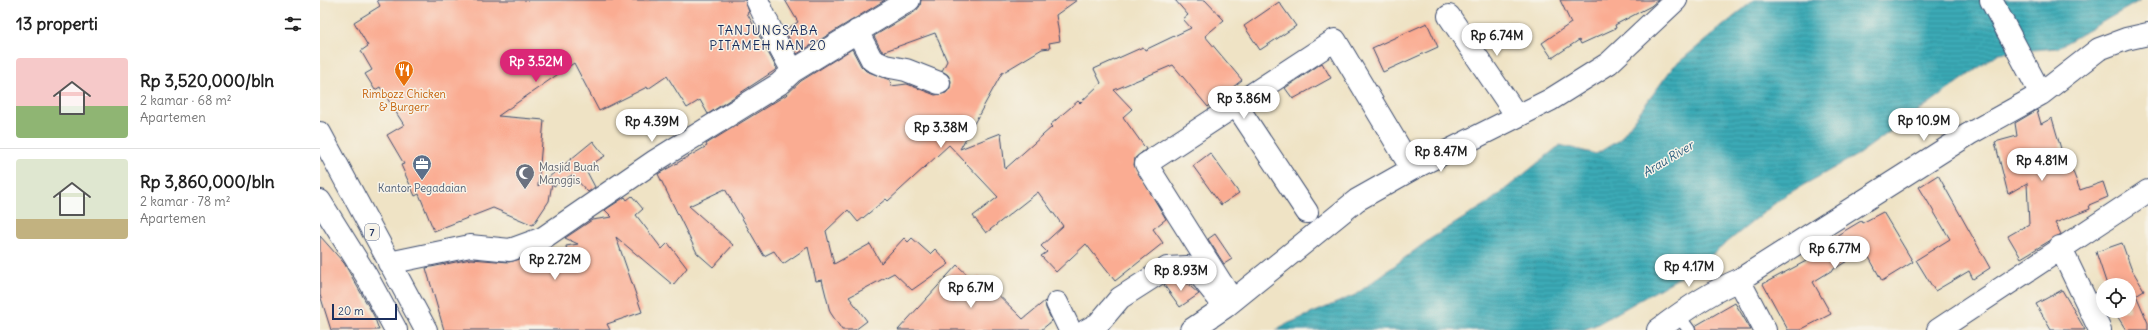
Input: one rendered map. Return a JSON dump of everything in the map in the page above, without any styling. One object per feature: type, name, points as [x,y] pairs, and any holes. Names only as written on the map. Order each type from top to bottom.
[{"type":"main road","points":[[756,0],[777,44],[793,71]]},
{"type":"main road","points":[[389,263],[470,246],[510,250],[543,238],[655,161],[779,84],[793,71],[909,0]]},
{"type":"main road","points":[[1191,330],[1228,304],[1356,200],[1412,169],[1550,100],[1609,63],[1676,0]]},
{"type":"main road","points":[[1991,0],[2037,87]]},
{"type":"main road","points":[[1449,16],[1517,116]]},
{"type":"main road","points":[[857,31],[872,60],[884,66],[906,70],[939,83]]},
{"type":"main road","points":[[1658,330],[1684,323],[1725,286],[1739,280],[1969,134],[2037,87],[2099,49],[2126,39],[2148,34]]},
{"type":"main road","points":[[1228,304],[1146,164],[1335,40],[1412,169]]},
{"type":"main road","points":[[1236,105],[1306,212]]},
{"type":"main road","name":"7","points":[[320,133],[426,330]]},
{"type":"main road","points":[[1938,330],[2060,247],[2148,191]]},
{"type":"main road","points":[[320,200],[366,275],[396,330]]},
{"type":"main road","points":[[2060,247],[2100,330]]},
{"type":"main road","points":[[1087,330],[1098,324],[1120,298],[1167,268],[1187,266],[1202,278],[1228,304]]},
{"type":"main road","points":[[1739,280],[1765,330]]},
{"type":"main road","points":[[1057,304],[1070,330]]},
{"type":"water","name":"Arau River","points":[[1754,0],[2141,0],[2057,48],[1999,53],[1859,154],[1784,196],[1696,268],[1596,325],[1583,330],[1276,330],[1355,295],[1430,239],[1488,203],[1560,145],[1596,154],[1619,140],[1673,67]]},
{"type":"building","points":[[377,0],[745,0],[749,12],[747,13],[777,69],[708,114],[700,100],[687,108],[667,76],[648,89],[647,87],[599,111],[574,63],[498,116],[544,120],[538,186],[593,141],[605,156],[585,168],[595,187],[588,192],[572,175],[554,186],[552,183],[549,201],[533,225],[493,208],[434,231],[419,194],[415,196],[401,165],[404,164],[387,135],[404,125],[380,87],[375,90],[365,74],[372,70],[361,51],[368,46],[354,22],[380,6]]},
{"type":"building","points":[[785,0],[885,0],[797,54],[785,30],[798,22]]},
{"type":"building","points":[[921,0],[1077,0],[1056,15],[1060,41],[1049,43],[1050,48],[1042,49],[1002,73],[960,149],[1001,133],[1005,169],[1052,127],[1050,125],[1078,101],[1080,103],[1101,83],[1094,69],[1143,47],[1145,50],[1191,28],[1183,19],[1188,15],[1175,0],[1205,0],[1224,20],[1205,36],[1242,80],[1208,107],[1173,65],[1114,90],[1132,109],[1123,117],[1146,149],[1135,158],[1134,165],[1166,219],[1153,229],[1163,243],[1115,281],[1086,244],[1056,272],[1041,256],[1047,252],[1041,246],[1063,226],[1038,192],[986,233],[973,216],[998,197],[949,145],[888,201],[886,199],[858,222],[848,210],[826,231],[834,264],[870,244],[881,263],[904,238],[908,242],[912,238],[930,254],[935,249],[949,264],[912,290],[894,273],[849,297],[867,321],[855,330],[842,330],[830,312],[822,280],[816,281],[808,247],[783,264],[774,251],[764,256],[725,189],[689,206],[733,245],[713,267],[697,253],[658,174],[707,146],[706,144],[786,95],[801,81],[852,49],[861,66],[866,71],[890,80],[891,86],[907,84],[935,95],[946,93],[950,88],[951,81],[948,75],[942,71],[947,61],[935,33],[885,51],[886,53],[881,50],[874,36],[916,11],[920,6]]},
{"type":"building","points":[[1560,0],[1658,0],[1651,6],[1615,25],[1616,28],[1581,44],[1579,40],[1552,58],[1542,43],[1571,23]]},
{"type":"building","points":[[1279,2],[1296,26],[1260,50],[1244,26]]},
{"type":"building","points":[[1427,23],[1438,47],[1383,72],[1372,48]]},
{"type":"building","points":[[1322,63],[1331,78],[1293,99],[1285,88]]},
{"type":"building","points":[[2037,110],[2041,124],[2052,118],[2066,166],[2070,164],[2080,190],[2103,182],[2108,197],[2089,205],[2090,209],[2055,223],[2061,234],[2021,258],[2008,236],[2029,224],[2027,183],[2008,194],[1995,142],[2017,136],[2015,123]]},
{"type":"building","points":[[1210,153],[1239,193],[1221,205],[1193,166]]},
{"type":"building","points":[[1938,175],[1990,268],[1973,279],[1969,271],[1935,291],[1916,260],[1950,239],[1919,187]]},
{"type":"building","points":[[632,196],[643,209],[636,215],[662,249],[668,243],[687,268],[673,285],[616,237],[642,312],[607,324],[610,330],[444,330],[426,268],[471,259],[509,262],[528,257],[567,252],[566,246],[578,244],[565,238],[592,220],[612,217],[605,210],[625,197],[627,200]]},
{"type":"building","points":[[1883,212],[1913,262],[1882,281],[1865,250],[1813,282],[1831,314],[1800,330],[1788,330],[1763,284],[1823,252],[1819,246],[1861,221],[1862,223]]},
{"type":"building","points":[[1215,234],[1232,259],[1224,264],[1208,239]]},
{"type":"building","points":[[320,236],[344,263],[374,316],[379,330],[331,330],[320,295]]},
{"type":"building","points":[[2122,243],[2131,268],[2144,290],[2136,295],[2136,278],[2105,278],[2096,252]]},
{"type":"building","points":[[957,265],[974,281],[979,276],[1023,319],[1045,301],[1046,308],[1052,321],[1041,330],[898,330]]},
{"type":"building","points":[[1171,280],[1183,280],[1199,294],[1180,307],[1164,285]]},
{"type":"building","points":[[2062,290],[2085,330],[2051,330],[2036,304]]},
{"type":"building","points":[[2136,295],[2148,323],[2148,330],[2126,330],[2118,318],[2136,318]]},
{"type":"building","points":[[1735,303],[1751,330],[1696,330],[1695,326]]},
{"type":"place","name":"Rimbozz Chicken & Burgerr","points":[[404,87]]},
{"type":"place","name":"Kantor Pegadaian","points":[[422,181]]},
{"type":"place","name":"Masjid Buah Manggis","points":[[525,190]]},
{"type":"district","name":"TANJUNGSABA PITAMEH NAN 20","points":[[768,38]]}]
